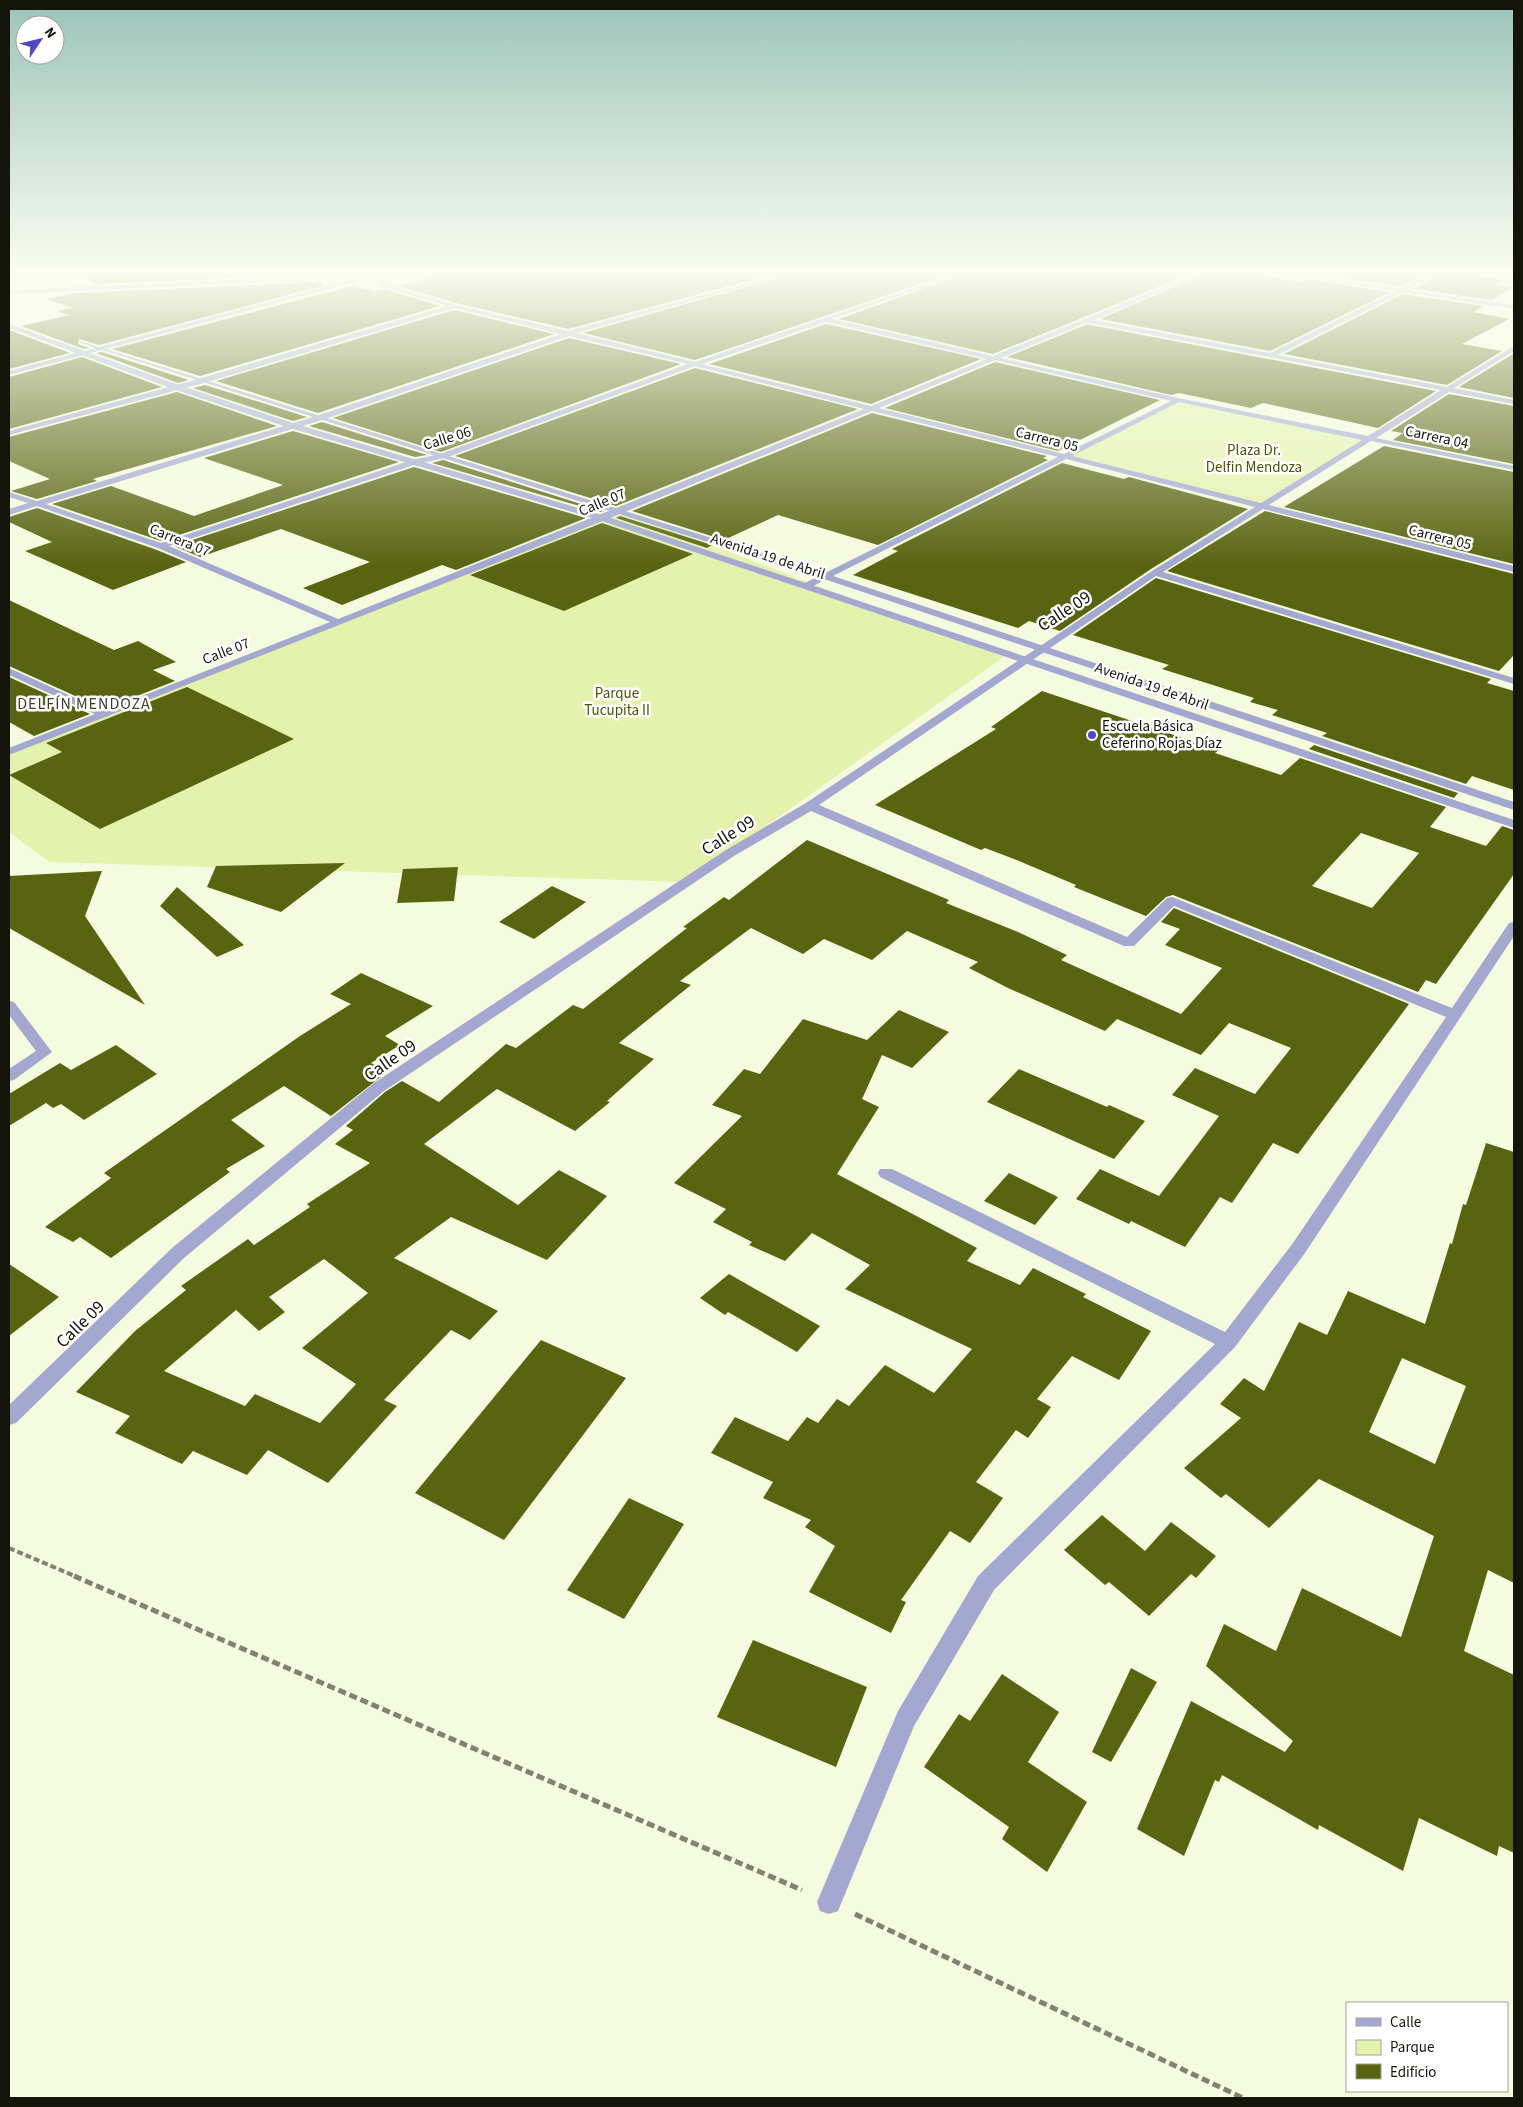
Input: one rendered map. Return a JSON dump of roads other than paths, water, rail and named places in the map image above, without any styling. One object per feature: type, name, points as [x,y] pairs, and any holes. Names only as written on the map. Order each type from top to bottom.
[{"type":"street","name":"Avenida 19 de Abril","points":[[129,370],[176,388],[293,426],[602,518],[808,585],[1514,824]]},
{"type":"street","name":"Avenida 19 de Abril","points":[[168,370],[824,576],[1514,806]]},
{"type":"street","points":[[9,434],[237,370]]},
{"type":"street","points":[[9,512],[319,418],[461,370]]},
{"type":"street","name":"Calle 06","points":[[161,546],[415,462],[442,456],[678,370]]},
{"type":"street","name":"Carrera 05","points":[[720,370],[1514,569]]},
{"type":"street","name":"Calle 07","points":[[9,752],[602,518],[617,510],[967,370]]},
{"type":"street","name":"Carrera 04","points":[[1046,370],[1178,400],[1370,437],[1514,468]]},
{"type":"street","points":[[1349,370],[1514,402]]},
{"type":"street","name":"Calle 09","points":[[9,1417],[178,1253],[379,1087],[730,853],[810,806],[1155,573],[1479,370]]},
{"type":"street","points":[[808,585],[1178,400]]},
{"type":"street","name":"Carrera 07","points":[[9,494],[161,546],[338,622]]},
{"type":"street","points":[[1155,573],[1514,681]]},
{"type":"street","points":[[9,671],[103,714]]},
{"type":"street","points":[[810,806],[1129,944],[1172,901],[1456,1014]]},
{"type":"street","points":[[829,1902],[906,1719],[986,1583],[1228,1342],[1299,1248],[1514,926]]},
{"type":"street","points":[[9,1006],[45,1052],[9,1076]]},
{"type":"street","points":[[886,1173],[1228,1342]]},
{"type":"place","name":"Escuela Básica Ceferino Rojas Díaz","points":[[1092,735]]},
{"type":"district","name":"DELFÍN MENDOZA","points":[[84,703]]},
{"type":"park label","name":"Plaza Dr. Delfin Mendoza","points":[[1254,458]]},
{"type":"park label","name":"Parque Tucupita II","points":[[617,702]]}]
